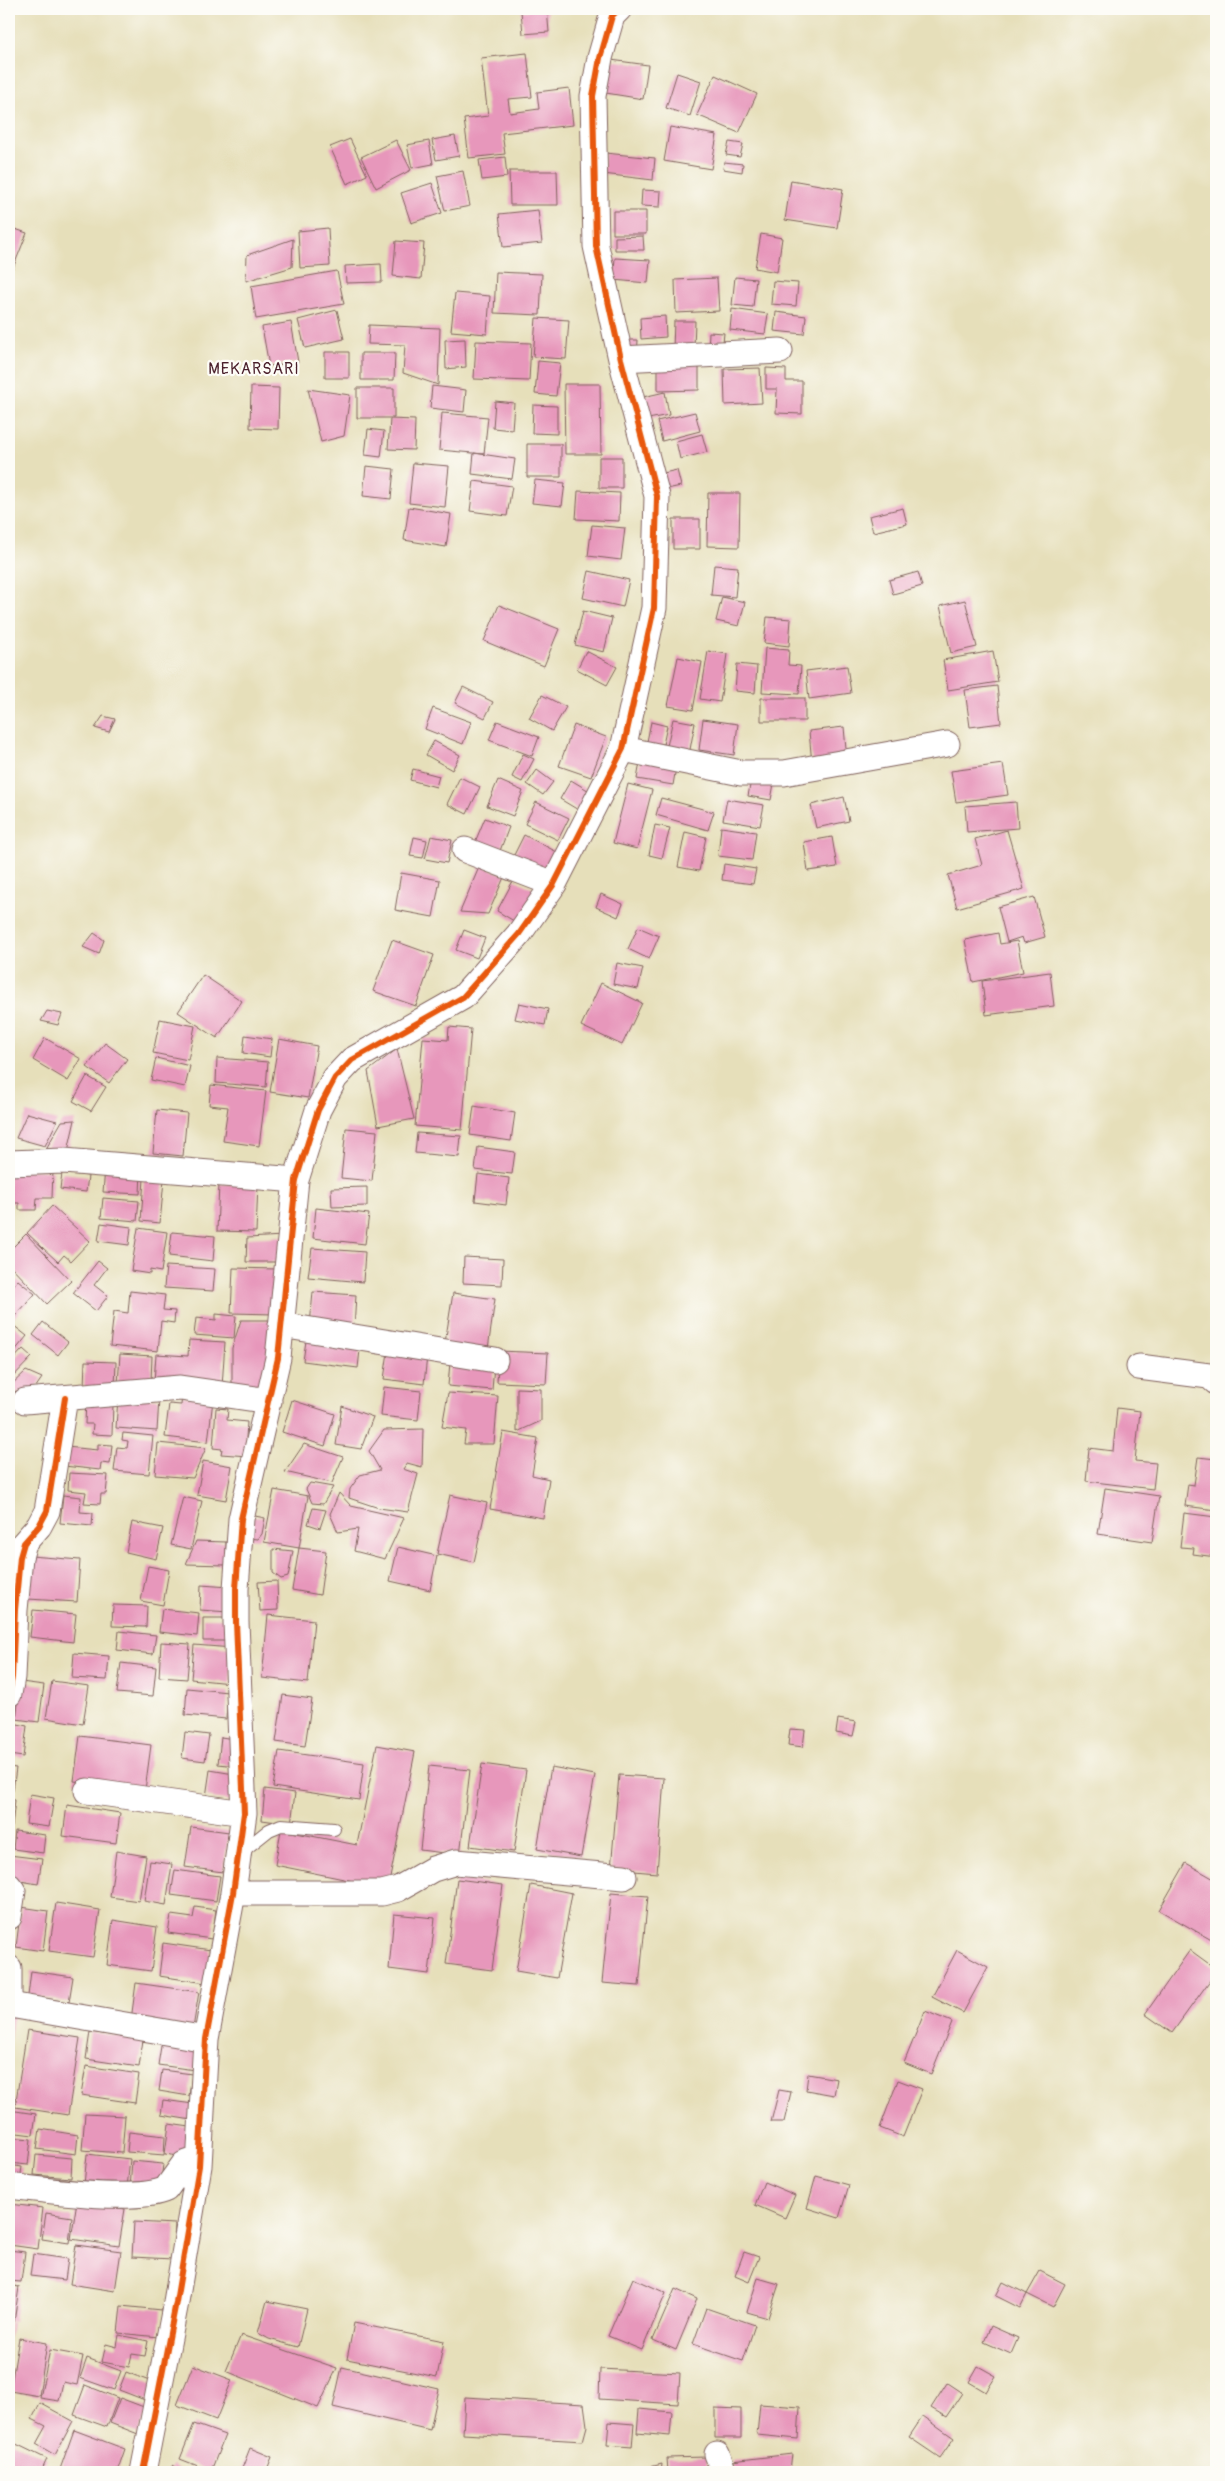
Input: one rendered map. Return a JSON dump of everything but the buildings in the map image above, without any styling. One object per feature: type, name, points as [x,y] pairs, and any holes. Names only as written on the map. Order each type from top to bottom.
[{"type":"street","points":[[143,2472],[176,2302],[200,2159],[206,2039],[233,1893],[244,1813],[236,1589],[241,1519],[278,1358],[296,1180],[318,1110],[335,1078],[352,1060],[463,998],[519,934],[554,884],[623,750],[654,608],[657,496],[621,359],[596,246],[593,96],[600,58],[612,16],[619,9]]},
{"type":"street","points":[[621,359],[780,352]]},
{"type":"street","points":[[623,750],[741,772],[784,773],[947,744]]},
{"type":"street","points":[[465,850],[554,884]]},
{"type":"street","points":[[9,1163],[64,1161],[296,1180]]},
{"type":"street","points":[[281,1325],[495,1360]]},
{"type":"street","points":[[1139,1367],[1209,1376],[1216,1382]]},
{"type":"street","points":[[25,1401],[180,1388],[269,1401]]},
{"type":"street","points":[[9,1694],[12,1677],[20,1557],[24,1542],[39,1526],[48,1510],[65,1398]]},
{"type":"street","points":[[87,1791],[244,1813]]},
{"type":"street","points":[[233,1893],[382,1893],[398,1890],[433,1869],[456,1862],[624,1877]]},
{"type":"street","points":[[9,1886],[13,1891],[9,1917]]},
{"type":"street","points":[[9,1968],[9,1999],[16,2006],[206,2039]]},
{"type":"street","points":[[9,2186],[95,2194],[148,2194],[166,2190],[184,2164],[200,2159]]},
{"type":"lane","points":[[237,1856],[268,1830],[280,1825],[334,1829]]},
{"type":"cycle path","points":[[143,2472],[176,2302],[199,2166],[206,2039],[233,1893],[244,1813],[236,1622],[236,1589],[241,1519],[278,1358],[296,1180],[318,1110],[335,1078],[352,1060],[463,997],[519,934],[554,884],[623,749],[654,608],[657,496],[621,359],[596,246],[593,96],[600,58],[612,16],[619,9]]},
{"type":"cycle path","points":[[9,1694],[12,1677],[20,1557],[24,1543],[39,1526],[47,1511],[65,1398]]},
{"type":"district","name":"MEKARSARI","points":[[254,369]]}]
